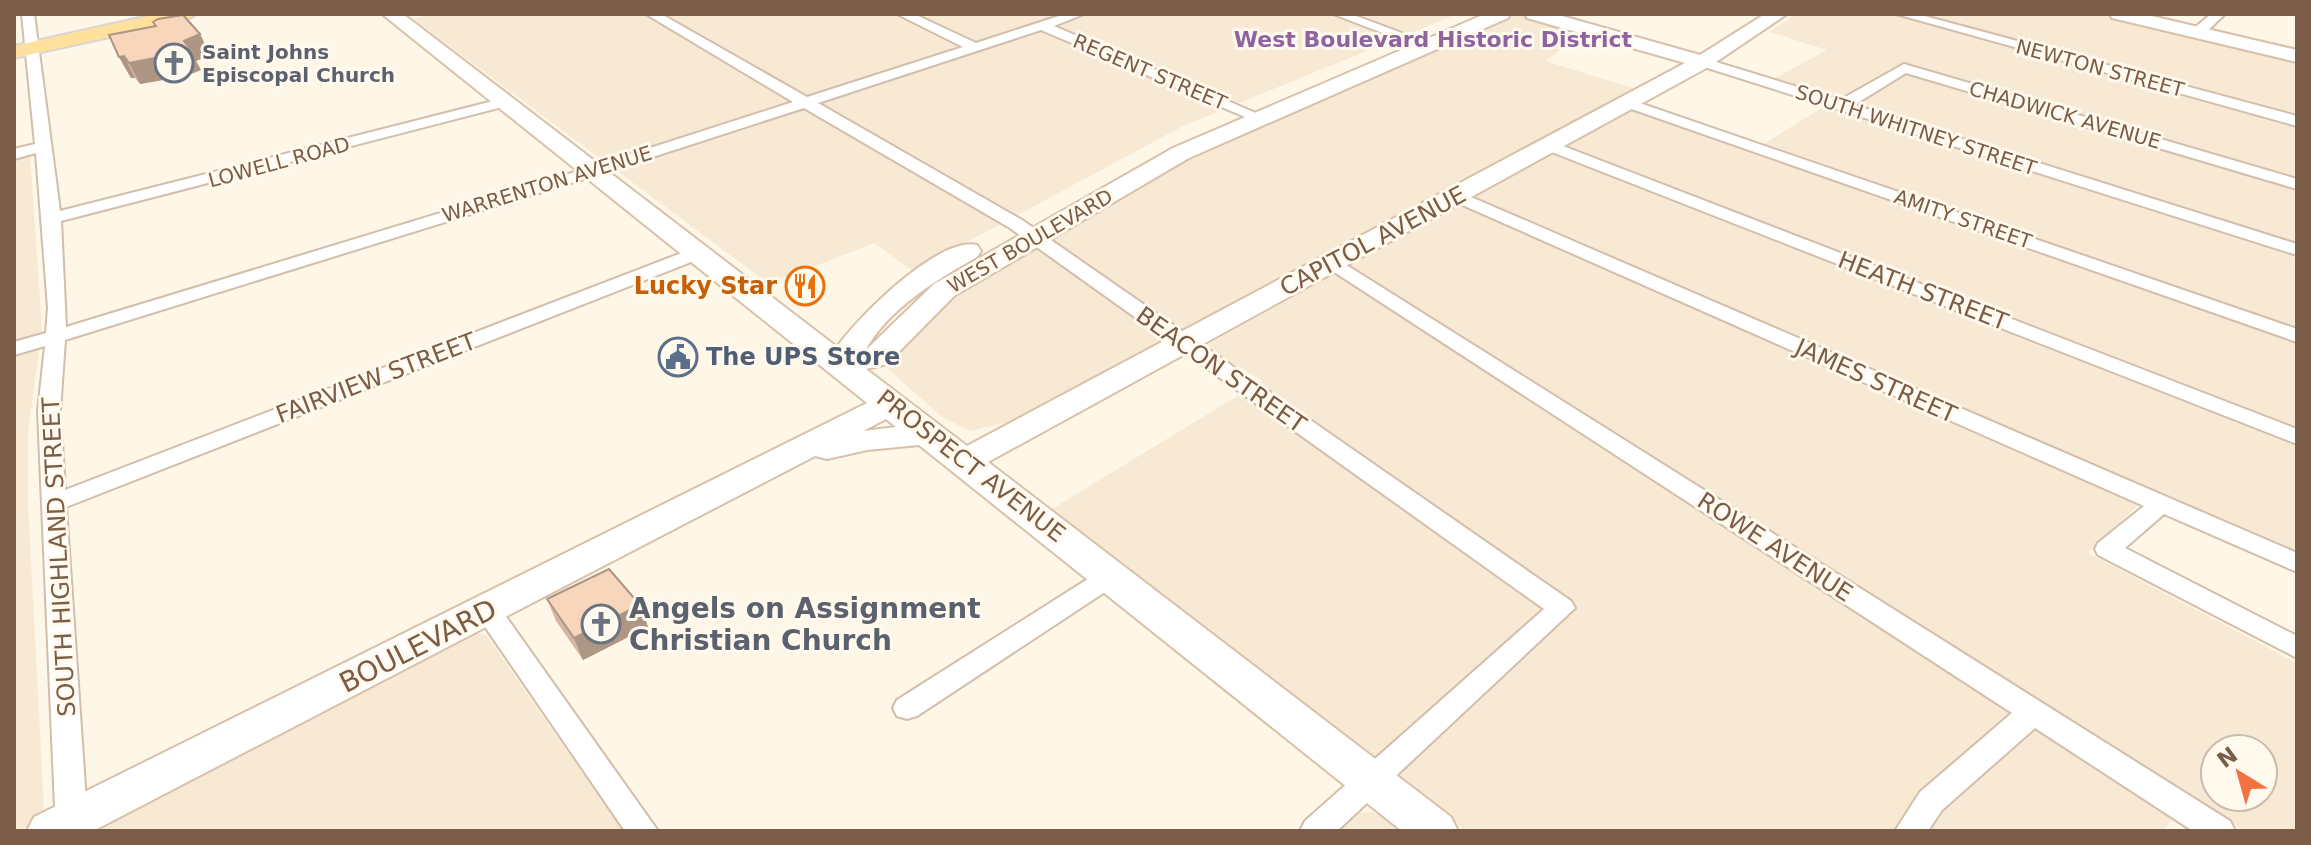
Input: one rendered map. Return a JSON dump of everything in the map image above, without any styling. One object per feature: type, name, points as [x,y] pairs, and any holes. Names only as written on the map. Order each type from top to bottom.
[{"type":"main road","points":[[23,48],[184,14]]},
{"type":"main road","name":"PROSPECT AVENUE","points":[[391,14],[892,403],[1435,831]]},
{"type":"main road","name":"WEST BOULEVARD","points":[[1418,41],[1469,14]]},
{"type":"main road","name":"WEST BOULEVARD","points":[[843,365],[850,348],[906,290],[933,271],[1025,231],[1143,164],[1247,113],[1418,41],[1501,14]]},
{"type":"main road","name":"SOUTH WHITNEY STREET","points":[[1534,14],[1703,62]]},
{"type":"main road","name":"CAPITOL AVENUE","points":[[965,461],[1703,62],[1778,14]]},
{"type":"main road","points":[[2119,14],[2297,56]]},
{"type":"main road","name":"BOULEVARD","points":[[65,827],[892,403]]},
{"type":"main road","name":"BOULEVARD","points":[[786,460],[867,440],[930,434]]},
{"type":"street","name":"SOUTH HIGHLAND STREET","points":[[28,14],[23,48],[43,147],[52,218],[58,335],[49,411],[55,503],[65,827]]},
{"type":"street","name":"BEACON STREET","points":[[652,14],[1025,231],[1562,608],[1372,782]]},
{"type":"street","points":[[903,14],[975,47]]},
{"type":"street","name":"WARRENTON AVENUE","points":[[14,349],[594,171],[1078,14]]},
{"type":"street","points":[[1339,14],[1418,41]]},
{"type":"street","name":"NEWTON STREET","points":[[1902,14],[2297,121]]},
{"type":"street","points":[[2198,32],[2219,14]]},
{"type":"street","name":"REGENT STREET","points":[[1042,26],[1247,113]]},
{"type":"street","name":"SOUTH WHITNEY STREET","points":[[1703,62],[2297,250]]},
{"type":"street","name":"CHADWICK AVENUE","points":[[1841,106],[1904,68],[2297,184]]},
{"type":"street","name":"LOWELL ROAD","points":[[52,218],[505,102]]},
{"type":"street","name":"AMITY STREET","points":[[1628,103],[2297,336]]},
{"type":"street","name":"HEATH STREET","points":[[1550,146],[2297,437]]},
{"type":"street","points":[[14,154],[43,147]]},
{"type":"street","name":"JAMES STREET","points":[[1457,196],[2297,563]]},
{"type":"street","name":"FAIRVIEW STREET","points":[[55,503],[698,253]]},
{"type":"street","name":"ROWE AVENUE","points":[[1332,262],[2219,831]]},
{"type":"street","points":[[2160,505],[2107,549],[2297,648]]},
{"type":"street","points":[[907,708],[1111,576]]},
{"type":"street","points":[[488,611],[642,831]]},
{"type":"street","points":[[1911,831],[1931,801],[2033,712]]},
{"type":"street","points":[[1316,831],[1372,782]]},
{"type":"shaded area","points":[[432,14],[1457,14],[1183,126],[913,271],[874,243],[769,284],[413,19]]},
{"type":"shaded area","points":[[1510,14],[1523,14],[1586,32],[1545,61],[1636,89],[1009,422],[969,431],[941,416],[887,368],[949,302],[1170,164],[1228,135]]},
{"type":"shaded area","points":[[1795,14],[1889,14],[2297,123],[2297,554],[2150,494],[2088,553],[2297,663],[2297,831],[2244,831],[2216,813],[2279,813],[2279,733],[2199,733],[2199,802],[2192,798],[2162,831],[1466,831],[1052,509],[1262,381],[1205,346],[1635,108],[1754,150],[1836,99],[1774,79],[1827,50],[1770,32]]},
{"type":"shaded area","points":[[1913,14],[2105,14],[2297,60],[2297,117]]},
{"type":"shaded area","points":[[30,153],[42,329],[28,431],[28,503],[44,811],[30,826],[14,831],[14,157]]},
{"type":"shaded area","points":[[474,633],[486,635],[623,831],[85,831]]},
{"type":"shaded area","points":[[1359,813],[1380,814],[1401,831],[1339,831]]},
{"type":"building","points":[[183,15],[200,34],[184,41],[190,49],[175,54],[129,63],[124,56],[119,57],[109,35],[156,26],[153,22],[158,19]]},
{"type":"building","points":[[609,569],[640,605],[574,638],[547,599]]},
{"type":"place","name":"Saint Johns Episcopal Church","points":[[174,63]]},
{"type":"place","name":"Lucky Star","points":[[805,286]]},
{"type":"place","name":"The UPS Store","points":[[678,357]]},
{"type":"place","name":"Angels on Assignment Christian Church","points":[[601,624]]},
{"type":"district","name":"West Boulevard Historic District","points":[[1433,39]]}]
